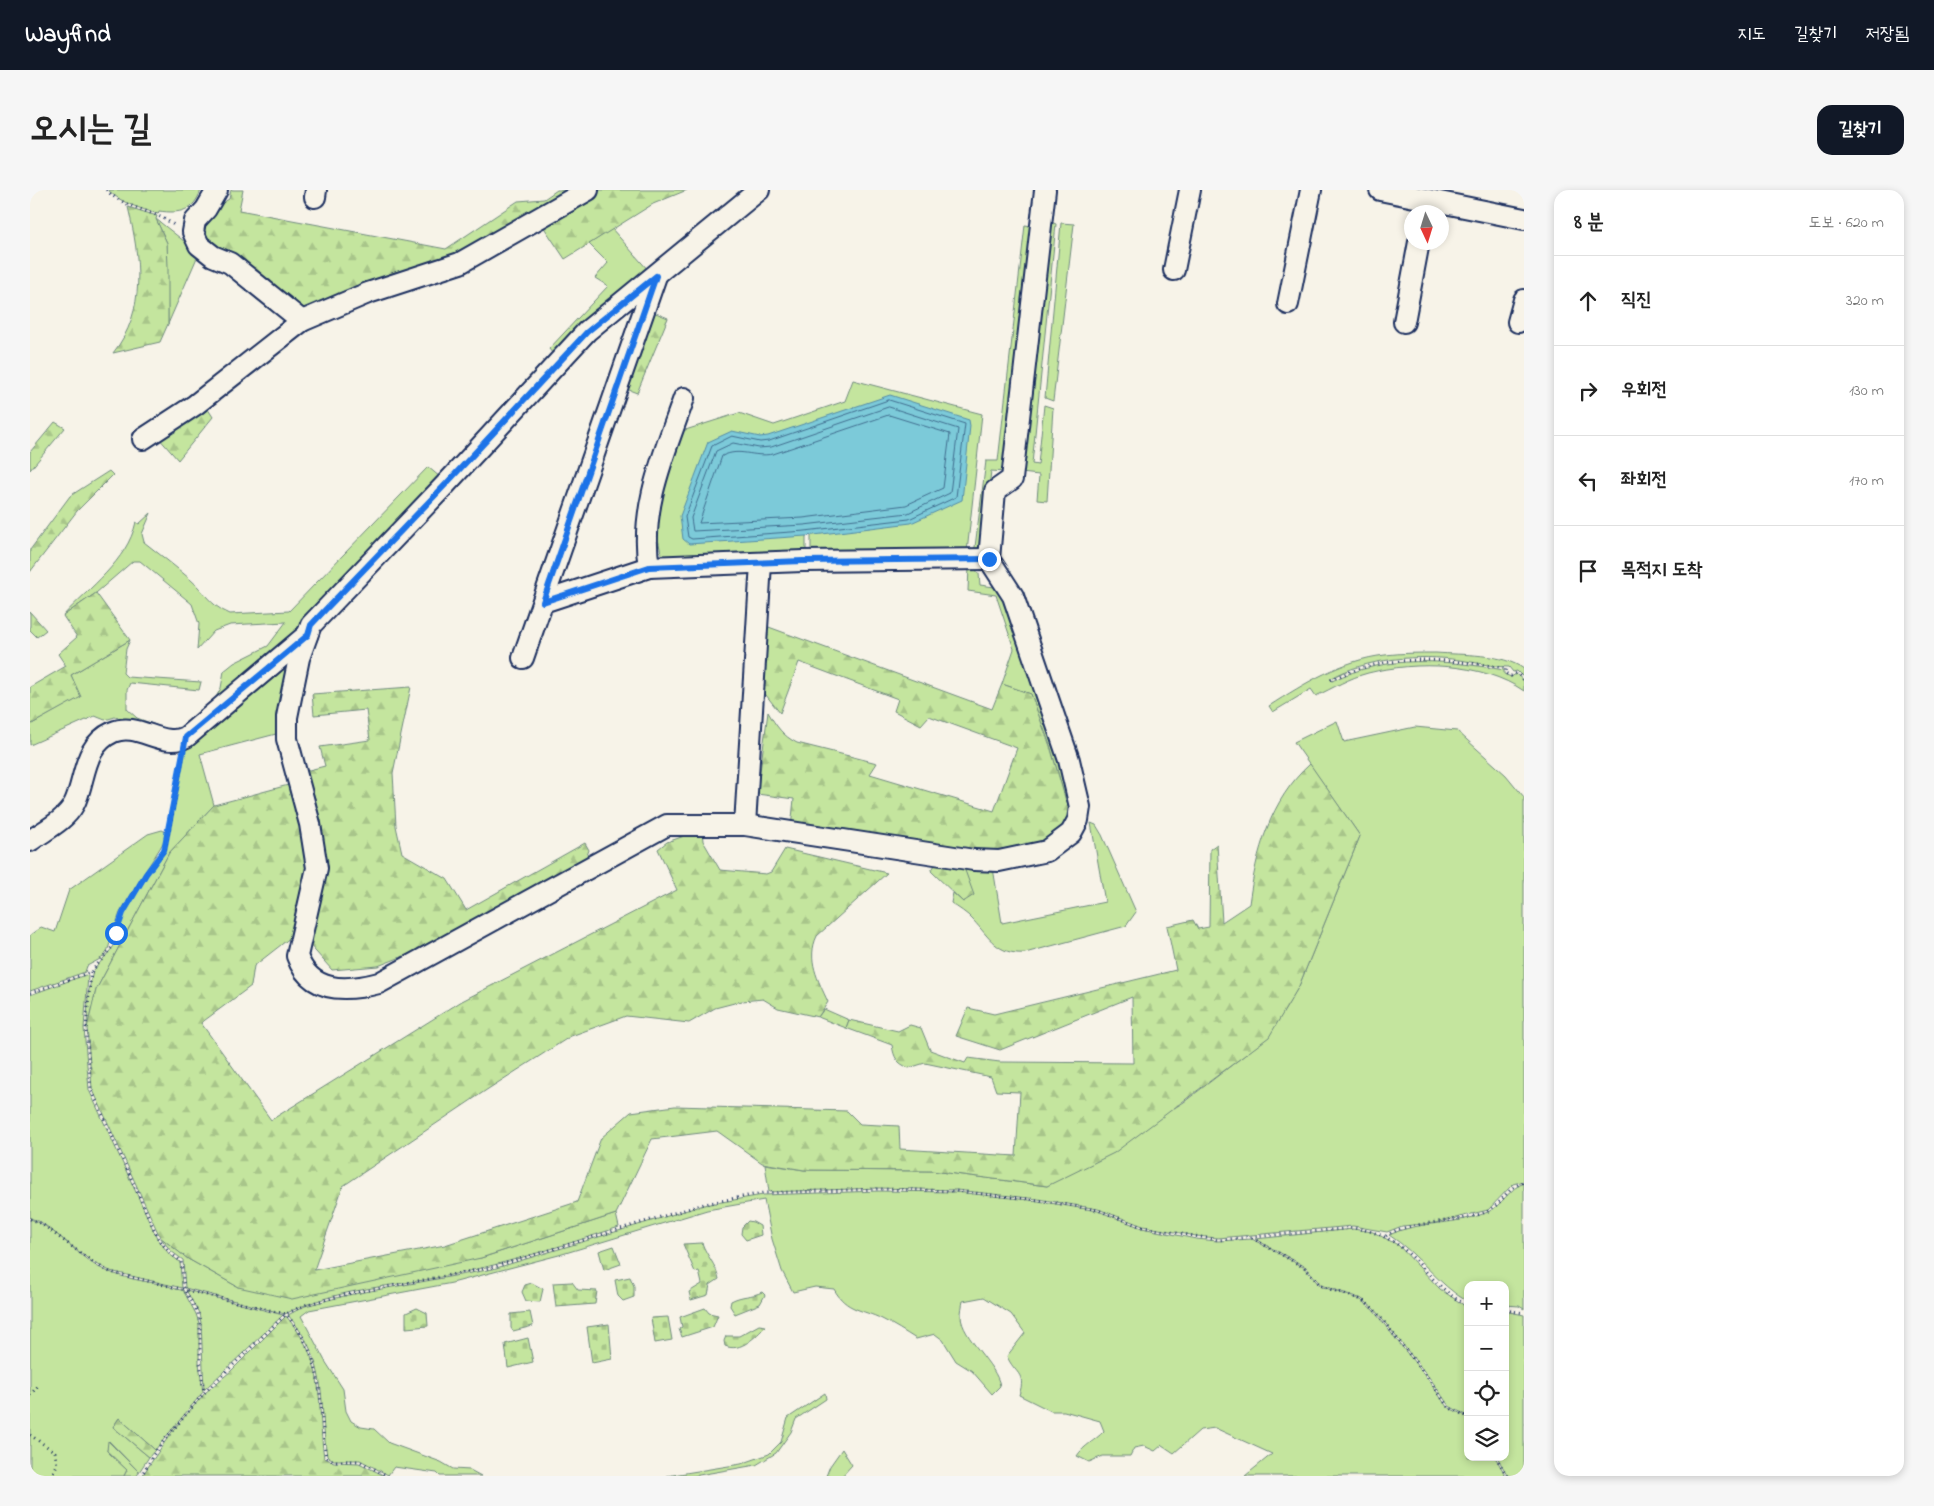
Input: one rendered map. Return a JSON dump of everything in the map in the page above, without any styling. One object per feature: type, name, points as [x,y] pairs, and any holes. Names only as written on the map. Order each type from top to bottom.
[{"type":"street","points":[[217,190],[206,209],[195,221],[193,232],[199,245],[213,256],[230,263],[302,321]]},
{"type":"street","points":[[143,439],[202,400],[302,321],[368,293],[460,263],[588,190]]},
{"type":"street","points":[[759,190],[578,341],[445,485],[311,625],[299,658],[287,717],[287,739],[310,824],[317,868],[297,956],[302,969],[313,980],[326,986],[342,988],[363,987],[379,983],[667,825],[745,825],[974,860],[999,861],[1047,852],[1070,833],[1078,820],[1080,807],[1068,760],[1013,596],[989,559],[995,491],[1012,479],[1045,190]]},
{"type":"street","points":[[1174,270],[1190,190]]},
{"type":"street","points":[[1288,304],[1311,190]]},
{"type":"street","points":[[1380,190],[1423,205]]},
{"type":"street","points":[[1449,209],[1524,219]]},
{"type":"street","points":[[1404,322],[1418,250]]},
{"type":"street","points":[[523,658],[656,276]]},
{"type":"street","points":[[1518,322],[1524,300]]},
{"type":"street","points":[[649,567],[645,545],[651,493],[684,398]]},
{"type":"street","points":[[543,602],[649,567],[989,559]]},
{"type":"street","points":[[745,825],[761,563]]},
{"type":"street","points":[[30,841],[61,819],[74,804],[82,772],[92,752],[103,739],[114,732],[127,730],[145,733],[164,740],[178,741],[186,737],[308,635]]},
{"type":"path","points":[[106,190],[115,199],[129,206],[164,217],[199,245]]},
{"type":"path","points":[[1331,680],[1346,672],[1392,661],[1426,658],[1457,660],[1506,668],[1505,673],[1511,676],[1517,672],[1524,680]]},
{"type":"path","points":[[30,993],[91,972],[113,946],[123,913],[146,874],[164,850],[186,737]]},
{"type":"path","points":[[91,972],[86,1028],[91,1089],[158,1238],[170,1253],[181,1261],[184,1289],[198,1313],[200,1323],[200,1363],[204,1392]]},
{"type":"path","points":[[1386,1236],[1402,1228],[1435,1224],[1488,1211],[1514,1185],[1524,1182]]},
{"type":"path","points":[[141,1476],[162,1442],[204,1392],[286,1314],[304,1305],[348,1294],[436,1280],[493,1267],[660,1215],[704,1204],[763,1194],[879,1189],[956,1191],[1038,1200],[1098,1210],[1142,1227],[1196,1238],[1218,1240],[1354,1228],[1374,1231],[1386,1236],[1410,1253],[1441,1288],[1464,1303]]},
{"type":"path","points":[[30,1219],[41,1223],[74,1246],[91,1261],[110,1272],[163,1283],[175,1289],[184,1289],[286,1314],[302,1333],[320,1378],[326,1457],[334,1461],[359,1461],[388,1476]]},
{"type":"path","points":[[1252,1238],[1305,1268],[1321,1286],[1362,1300],[1374,1309],[1448,1407],[1466,1416]]},
{"type":"path","points":[[1509,1311],[1524,1313]]},
{"type":"path","points":[[30,1395],[39,1384]]},
{"type":"path","points":[[30,1435],[55,1452],[57,1465],[51,1476]]},
{"type":"path","points":[[1498,1461],[1507,1476]]},
{"type":"green space","points":[[108,190],[201,190],[194,203],[185,210],[173,212],[159,211],[158,214],[125,202]]},
{"type":"green space","points":[[231,190],[243,190],[239,210],[446,249],[518,201],[544,199],[557,190],[578,190],[465,254],[306,315],[201,241],[199,223],[229,199]]},
{"type":"green space","points":[[598,190],[687,190],[653,204],[565,259],[541,223]]},
{"type":"green space","points":[[128,207],[157,216],[156,219],[167,243],[168,324],[160,342],[113,353],[124,337],[131,320],[136,302],[138,283],[136,245]]},
{"type":"green space","points":[[156,219],[199,253],[168,324],[167,243]]},
{"type":"green space","points":[[1049,221],[1056,224],[1032,464],[1038,465],[1044,405],[1053,408],[1047,501],[1037,500],[1039,475],[1021,473]]},
{"type":"green space","points":[[1061,223],[1074,224],[1053,401],[1045,398]]},
{"type":"green space","points":[[1025,225],[1032,226],[1006,472],[991,471],[982,545],[979,552],[972,551],[975,547],[986,461],[998,461]]},
{"type":"green space","points":[[612,229],[649,271],[305,624],[180,735],[115,717],[105,720],[95,716],[30,745],[30,725],[80,697],[71,675],[130,640],[126,649],[123,673],[127,677],[201,682],[199,690],[130,683],[127,690],[127,709],[137,718],[173,730],[182,728],[216,697],[221,688],[224,671],[234,663],[268,646],[286,622],[230,625],[214,631],[197,650],[199,624],[192,604],[140,561],[133,561],[96,593],[63,616],[116,562],[131,536],[136,522],[139,524],[151,513],[142,534],[144,542],[190,579],[217,607],[230,614],[289,611],[428,467],[440,477],[553,354],[549,349],[608,286],[595,278],[608,263],[589,244]]},
{"type":"green space","points":[[651,311],[668,318],[637,393],[621,387]]},
{"type":"green space","points":[[853,380],[982,414],[967,552],[811,556],[811,535],[806,536],[806,555],[662,558],[655,524],[676,433],[739,413],[774,425],[845,401]]},
{"type":"green space","points":[[204,403],[213,417],[178,460],[158,437]]},
{"type":"green space","points":[[55,422],[65,428],[30,470],[30,452]]},
{"type":"green space","points":[[109,471],[113,475],[77,511],[30,572],[30,550],[70,496]]},
{"type":"green space","points":[[969,567],[975,569],[979,574],[980,585],[1001,588],[1074,800],[1066,801],[1050,746],[1031,694],[1002,684],[1014,649],[996,595],[968,591]]},
{"type":"green space","points":[[96,593],[130,640],[71,675],[81,697],[30,725],[30,687],[66,666],[58,654],[77,637],[63,616]]},
{"type":"green space","points":[[30,612],[46,630],[37,637],[30,630]]},
{"type":"green space","points":[[766,626],[992,709],[1002,684],[1031,694],[1050,746],[1066,801],[1074,800],[1072,811],[1066,821],[1048,841],[1002,855],[791,828],[794,799],[757,794],[768,712],[780,730],[797,743],[877,763],[870,774],[994,811],[1017,748],[929,716],[921,725],[894,711],[898,699],[799,662],[780,713],[759,686]]},
{"type":"green space","points":[[1436,653],[1493,657],[1505,660],[1524,669],[1524,678],[1517,671],[1513,672],[1509,667],[1427,657],[1376,662],[1359,666],[1330,679],[1332,681],[1374,666],[1395,663],[1438,662],[1504,670],[1504,674],[1511,677],[1516,674],[1524,681],[1524,691],[1507,681],[1469,669],[1427,666],[1407,667],[1361,675],[1316,696],[1311,689],[1273,712],[1269,706],[1310,681],[1354,662],[1385,655]]},
{"type":"green space","points":[[279,664],[289,673],[280,705],[276,734],[200,754],[214,805],[169,853],[96,990],[87,1028],[88,994],[93,971],[114,946],[124,913],[147,875],[166,850],[187,741]]},
{"type":"green space","points":[[411,687],[393,773],[396,826],[402,853],[447,879],[466,910],[585,843],[589,850],[586,858],[432,945],[378,966],[332,970],[308,943],[322,844],[315,798],[305,771],[325,766],[320,747],[370,740],[366,710],[314,715],[312,694]]},
{"type":"green space","points":[[1337,721],[1344,742],[1415,727],[1457,731],[1506,775],[1524,797],[1524,1181],[1513,1184],[1488,1210],[1435,1223],[1402,1226],[1387,1232],[1353,1226],[1218,1238],[1196,1236],[1143,1226],[1098,1209],[1038,1199],[956,1190],[879,1188],[769,1192],[765,1164],[804,1170],[932,1171],[1047,1186],[1184,1102],[1268,1037],[1299,986],[1360,836],[1294,742]]},
{"type":"green space","points":[[1310,764],[1360,836],[1299,986],[1269,1037],[1114,1153],[1047,1186],[932,1171],[804,1170],[762,1163],[717,1131],[652,1139],[616,1214],[481,1258],[292,1299],[238,1287],[188,1259],[160,1237],[92,1088],[87,1028],[96,990],[169,853],[214,805],[292,784],[311,859],[295,934],[254,966],[251,986],[201,1023],[271,1120],[462,1001],[677,890],[658,849],[667,842],[702,830],[703,841],[720,870],[766,874],[771,872],[785,849],[887,873],[817,936],[814,945],[813,961],[817,978],[828,1002],[818,1017],[778,1008],[763,999],[742,1001],[715,1008],[689,1023],[626,1016],[571,1036],[343,1186],[314,1270],[445,1245],[577,1202],[601,1138],[631,1112],[675,1106],[847,1111],[860,1124],[899,1126],[900,1149],[1016,1156],[1020,1092],[996,1091],[991,1077],[925,1063],[909,1068],[897,1059],[892,1045],[846,1028],[849,1020],[898,1031],[910,1025],[921,1028],[930,1050],[965,1063],[968,1058],[1000,1062],[1133,1063],[1132,997],[1000,1050],[956,1036],[968,1008],[994,1014],[1176,970],[1167,926],[1193,920],[1198,929],[1209,927],[1210,849],[1217,844],[1222,922],[1249,904],[1256,865],[1267,828],[1285,794],[1296,778]]},
{"type":"green space","points":[[1091,823],[1096,825],[1102,835],[1136,912],[1126,926],[1025,953],[1015,953],[995,944],[971,917],[951,903],[953,893],[963,902],[963,865],[993,868],[1002,923],[1105,902]]},
{"type":"green space","points":[[162,830],[166,832],[165,840],[120,913],[107,952],[102,958],[87,966],[85,972],[30,991],[30,935],[41,927],[55,932],[69,890],[148,834]]},
{"type":"green space","points":[[937,862],[963,865],[974,895],[963,902],[931,871]]},
{"type":"green space","points":[[85,975],[88,976],[84,1028],[89,1090],[157,1238],[169,1254],[180,1262],[182,1288],[110,1271],[91,1261],[41,1222],[30,1218],[30,995]]},
{"type":"green space","points":[[824,1009],[849,1020],[846,1028],[818,1017]]},
{"type":"green space","points":[[1524,1183],[1524,1309],[1519,1306],[1509,1305],[1509,1281],[1464,1281],[1464,1299],[1447,1287],[1410,1251],[1389,1235],[1413,1227],[1464,1219],[1488,1212]]},
{"type":"green space","points":[[879,1191],[956,1192],[1038,1201],[1098,1211],[1142,1228],[1196,1239],[1218,1241],[1252,1239],[1305,1268],[1320,1286],[1361,1300],[1373,1310],[1430,1382],[1447,1407],[1464,1415],[1464,1461],[1497,1461],[1506,1476],[1245,1476],[1272,1454],[1215,1428],[1200,1430],[1174,1453],[1162,1445],[1155,1451],[1144,1446],[1134,1448],[1130,1456],[1103,1456],[1089,1462],[1077,1456],[1104,1431],[1100,1421],[1064,1411],[1051,1411],[1019,1395],[1021,1377],[1007,1356],[1025,1333],[1011,1314],[984,1297],[963,1301],[961,1316],[963,1324],[973,1342],[993,1369],[1000,1386],[992,1394],[972,1371],[956,1361],[943,1340],[935,1334],[916,1339],[882,1319],[849,1306],[834,1289],[815,1287],[793,1292],[782,1271],[772,1239],[764,1200],[707,1210],[559,1255],[452,1283],[309,1310],[301,1316],[325,1361],[343,1389],[346,1411],[351,1421],[361,1427],[374,1429],[389,1443],[441,1462],[453,1469],[470,1470],[481,1476],[440,1476],[437,1473],[394,1467],[388,1475],[360,1460],[334,1460],[327,1456],[320,1382],[316,1366],[311,1350],[288,1315],[305,1306],[348,1295],[493,1269],[704,1205],[763,1195]]},
{"type":"green space","points":[[616,1214],[619,1227],[551,1249],[506,1262],[436,1278],[340,1294],[285,1314],[185,1288],[183,1260],[171,1251],[160,1237],[188,1259],[238,1287],[481,1258]]},
{"type":"green space","points":[[30,1219],[45,1226],[90,1262],[106,1271],[124,1277],[183,1290],[196,1314],[199,1323],[199,1363],[203,1392],[155,1450],[119,1418],[113,1427],[149,1457],[139,1472],[109,1441],[107,1451],[127,1470],[124,1476],[30,1476]]},
{"type":"green space","points":[[748,1221],[760,1226],[761,1235],[746,1240],[741,1234],[742,1227]]},
{"type":"green space","points":[[1353,1229],[1373,1232],[1398,1245],[1440,1289],[1464,1305],[1464,1414],[1449,1406],[1432,1381],[1374,1309],[1362,1299],[1321,1285],[1306,1267],[1255,1239]]},
{"type":"green space","points":[[702,1243],[716,1269],[719,1279],[710,1285],[708,1295],[691,1300],[689,1292],[702,1284],[699,1271],[695,1272],[683,1244]]},
{"type":"green space","points":[[614,1246],[621,1264],[604,1270],[599,1251]]},
{"type":"green space","points":[[630,1277],[634,1286],[634,1297],[623,1301],[618,1296],[615,1280]]},
{"type":"green space","points":[[572,1282],[578,1290],[597,1291],[595,1304],[556,1307],[553,1283]]},
{"type":"green space","points":[[532,1283],[543,1289],[540,1302],[526,1301],[522,1292],[525,1285]]},
{"type":"green space","points":[[186,1290],[283,1315],[204,1390],[201,1323],[199,1313]]},
{"type":"green space","points":[[762,1292],[765,1295],[760,1304],[735,1314],[730,1306],[731,1301],[735,1299]]},
{"type":"green space","points":[[417,1308],[427,1313],[428,1326],[406,1328],[406,1313]]},
{"type":"green space","points":[[705,1308],[709,1313],[718,1315],[713,1327],[682,1337],[679,1329],[682,1327],[680,1317]]},
{"type":"green space","points":[[530,1312],[533,1326],[513,1331],[511,1328],[511,1314]]},
{"type":"green space","points":[[1509,1312],[1524,1315],[1524,1476],[1508,1476],[1499,1461],[1509,1461]]},
{"type":"green space","points":[[286,1316],[309,1351],[314,1367],[320,1401],[324,1458],[334,1462],[359,1463],[385,1476],[142,1476],[173,1430],[205,1393],[231,1371]]},
{"type":"green space","points":[[668,1317],[672,1340],[655,1343],[651,1318]]},
{"type":"green space","points":[[609,1324],[612,1359],[592,1363],[587,1327]]},
{"type":"green space","points":[[759,1325],[766,1326],[748,1342],[737,1347],[725,1346],[726,1336],[739,1336]]},
{"type":"green space","points":[[528,1338],[533,1362],[508,1368],[505,1344]]},
{"type":"green space","points":[[825,1393],[826,1399],[796,1419],[791,1432],[776,1453],[756,1465],[693,1476],[667,1476],[741,1464],[769,1454],[781,1442],[788,1418]]},
{"type":"green space","points":[[119,1418],[155,1450],[149,1457],[113,1427]]},
{"type":"green space","points":[[108,1441],[139,1472],[137,1476],[124,1476],[127,1470],[107,1451]]},
{"type":"green space","points":[[842,1449],[852,1465],[842,1476],[826,1476],[830,1466]]},
{"type":"water","points":[[890,395],[969,420],[970,426],[962,500],[911,523],[806,536],[689,544],[683,539],[680,516],[708,442],[732,431],[760,437],[768,436]]},
{"type":"route","points":[[116,933],[123,913],[139,889],[146,874],[164,850],[169,833],[186,737],[308,635],[311,625],[445,485],[573,346],[587,332],[656,276],[543,602],[649,567],[803,561],[989,559]]}]
